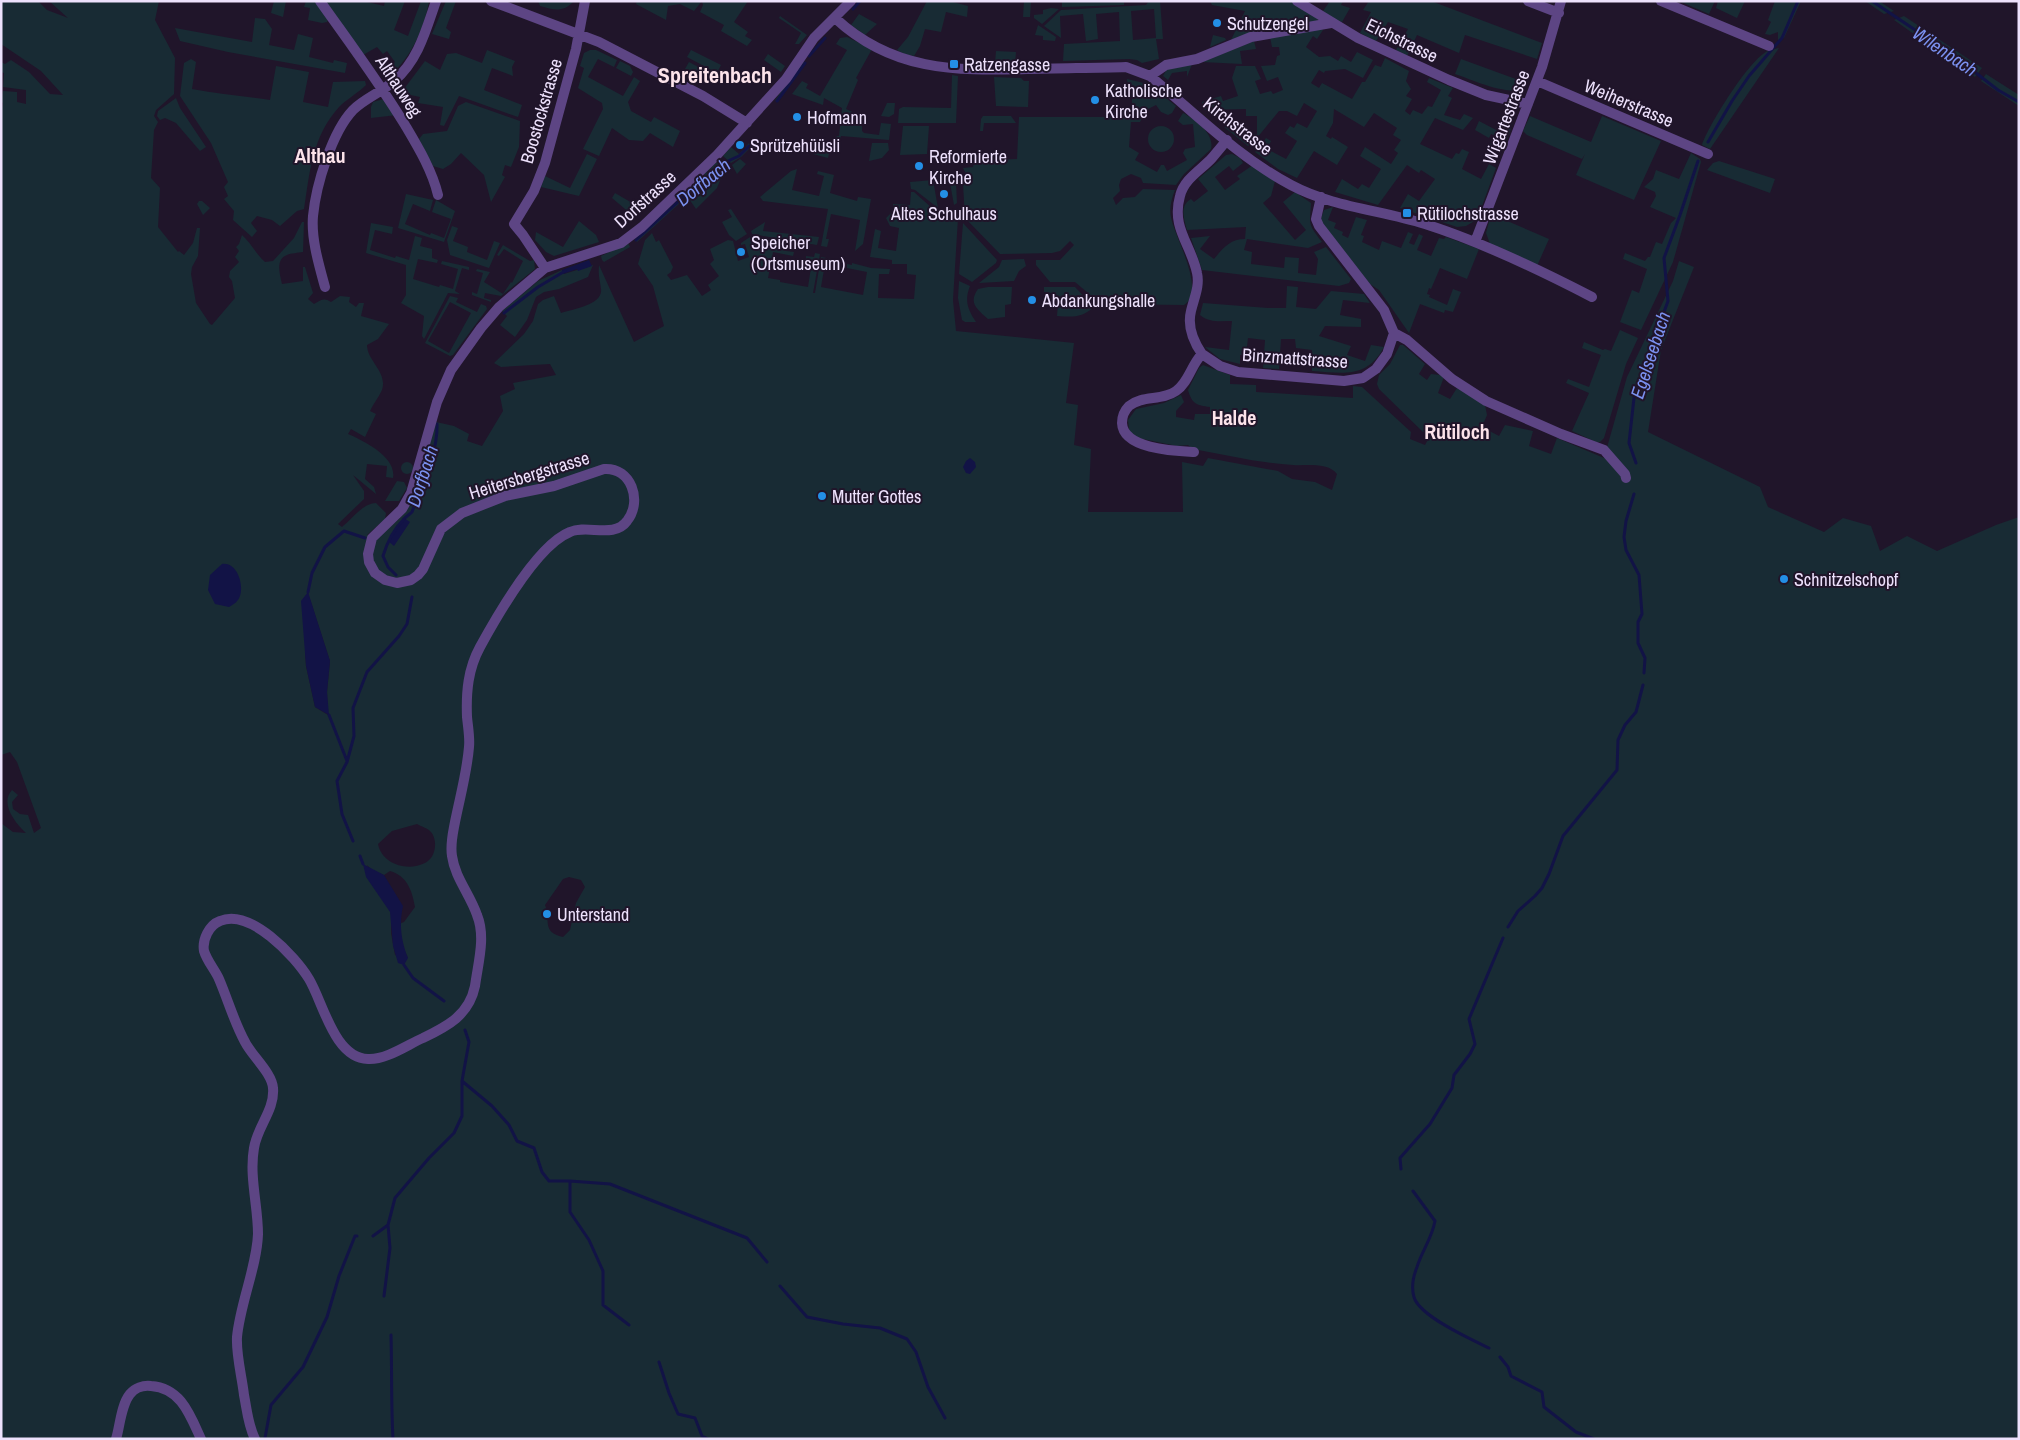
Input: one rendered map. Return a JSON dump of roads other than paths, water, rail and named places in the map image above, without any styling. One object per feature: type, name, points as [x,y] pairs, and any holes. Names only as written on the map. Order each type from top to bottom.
[{"type":"street","name":"Althauweg","points":[[320,1],[383,88],[417,144],[438,195]]},
{"type":"street","points":[[325,287],[315,242],[313,216],[322,177],[335,136],[354,109],[394,82],[415,55],[436,1]]},
{"type":"street","points":[[491,1],[579,34],[703,96],[747,123]]},
{"type":"street","name":"Boostockstrasse","points":[[545,268],[523,234],[514,224],[534,191],[545,163],[579,34],[584,1]]},
{"type":"street","name":"Dorfstrasse","points":[[416,475],[434,409],[451,370],[480,328],[499,307],[545,268],[606,249],[629,237],[702,170],[747,123],[786,79],[814,38],[851,1]]},
{"type":"street","name":"Eichstrasse","points":[[1297,1],[1358,38],[1449,80],[1486,95],[1528,104]]},
{"type":"street","points":[[1528,1],[1559,13]]},
{"type":"street","name":"Wigartestrasse","points":[[1475,242],[1537,81],[1562,1]]},
{"type":"street","points":[[1661,1],[1769,46]]},
{"type":"street","name":"Kirchstrasse","points":[[835,18],[865,42],[902,58],[930,66],[968,70],[1126,66],[1150,76],[1251,160],[1291,185],[1321,198],[1422,223],[1475,242],[1592,297]]},
{"type":"street","points":[[1150,76],[1166,65],[1197,59],[1251,37],[1331,23]]},
{"type":"street","name":"Weiherstrasse","points":[[1537,81],[1708,154]]},
{"type":"street","points":[[1194,452],[1134,442],[1126,436],[1122,422],[1126,410],[1134,403],[1162,398],[1178,390],[1186,381],[1193,366],[1202,354],[1191,334],[1190,313],[1197,292],[1198,275],[1180,230],[1177,212],[1180,194],[1190,178],[1212,158],[1226,140]]},
{"type":"street","points":[[1321,198],[1316,219],[1319,226],[1384,310],[1394,333],[1407,340],[1452,379],[1486,401],[1561,434],[1604,450],[1625,474],[1626,478]]},
{"type":"street","name":"Binzmattstrasse","points":[[1202,354],[1220,366],[1238,372],[1344,381],[1363,378],[1376,369],[1388,354],[1394,333]]},
{"type":"street","name":"Heitersbergstrasse","points":[[255,1439],[249,1425],[237,1337],[258,1234],[253,1169],[254,1149],[270,1108],[273,1087],[269,1076],[244,1042],[220,980],[204,950],[206,936],[214,924],[231,918],[253,924],[267,934],[305,972],[319,996],[328,1023],[337,1038],[348,1050],[361,1058],[371,1059],[387,1055],[440,1030],[454,1021],[474,993],[481,938],[477,915],[454,864],[451,844],[470,746],[467,697],[470,670],[481,645],[514,591],[543,553],[561,536],[570,532],[584,529],[612,530],[620,527],[629,519],[634,498],[628,480],[618,471],[611,468],[595,471],[554,486],[505,496],[462,512],[447,523],[437,536],[418,575],[403,583],[392,583],[380,577],[368,562],[369,545],[376,532],[402,509],[411,493],[416,475]]},
{"type":"street","points":[[116,1439],[127,1400],[136,1389],[146,1385],[168,1390],[182,1400],[201,1439]]},
{"type":"waterway","name":"Dorfbach","points":[[853,9],[860,1]]},
{"type":"waterway","name":"Egelseebach","points":[[1708,142],[1749,76],[1782,38],[1798,1]]},
{"type":"waterway","name":"Wilenbach","points":[[1872,1],[1954,56],[1998,90],[2019,102]]},
{"type":"waterway","name":"Dorfbach","points":[[809,56],[825,38]]},
{"type":"waterway","name":"Dorfbach","points":[[777,101],[805,63]]},
{"type":"waterway","name":"Dorfbach","points":[[636,240],[691,190],[730,160],[739,156],[749,146]]},
{"type":"waterway","name":"Egelseebach","points":[[1636,463],[1629,443],[1634,398],[1653,341],[1657,322],[1664,312],[1668,301],[1664,258],[1698,161]]},
{"type":"waterway","name":"Dorfbach","points":[[504,313],[538,287],[565,271]]},
{"type":"waterway","name":"Dorfbach","points":[[396,575],[388,567],[383,556],[393,532],[412,512],[432,457],[437,435],[437,424]]},
{"type":"waterway","name":"Egelseebach","points":[[1634,494],[1626,521],[1624,537],[1626,550],[1639,575],[1642,614],[1638,622],[1638,643],[1645,658],[1644,673]]},
{"type":"waterway","points":[[308,592],[312,573],[325,547],[344,531],[365,538]]},
{"type":"waterway","points":[[353,841],[342,814],[337,781],[347,762],[354,736],[353,708],[367,672],[399,636],[407,624],[412,597]]},
{"type":"waterway","name":"Egelseebach","points":[[1508,927],[1518,911],[1542,888],[1563,836],[1617,770],[1618,740],[1625,725],[1636,712],[1643,685]]},
{"type":"waterway","points":[[329,715],[347,761]]},
{"type":"waterway","points":[[360,856],[363,864]]},
{"type":"waterway","name":"Egelseebach","points":[[1401,1169],[1400,1158],[1430,1124],[1452,1088],[1454,1075],[1475,1044],[1469,1019],[1503,938]]},
{"type":"waterway","points":[[404,965],[413,978],[444,1001]]},
{"type":"waterway","points":[[384,1296],[390,1248],[388,1225],[395,1198],[429,1158],[454,1133],[462,1116],[462,1081],[469,1042],[465,1030]]},
{"type":"waterway","points":[[462,1081],[492,1106],[509,1125],[517,1141],[534,1148],[542,1172],[549,1181],[570,1181],[570,1212],[589,1240],[603,1271],[603,1305],[629,1325]]},
{"type":"waterway","points":[[570,1181],[610,1184],[747,1238],[767,1262]]},
{"type":"waterway","name":"Egelseebach","points":[[1413,1191],[1435,1221],[1432,1233],[1414,1274],[1414,1297],[1425,1312],[1435,1319],[1489,1348]]},
{"type":"waterway","points":[[373,1236],[388,1225]]},
{"type":"waterway","points":[[265,1438],[271,1405],[303,1367],[327,1317],[339,1276],[355,1236],[357,1236]]},
{"type":"waterway","points":[[780,1286],[807,1317],[843,1324],[880,1328],[907,1339],[916,1352],[928,1387],[945,1418]]},
{"type":"waterway","points":[[391,1335],[393,1439]]},
{"type":"waterway","name":"Egelseebach","points":[[1500,1357],[1508,1367],[1511,1376],[1542,1392],[1544,1407],[1576,1432],[1594,1439]]},
{"type":"waterway","points":[[659,1362],[678,1414],[695,1418],[702,1436],[708,1439]]},
{"type":"place","name":"Schutzengel","points":[[1217,23]]},
{"type":"place","name":"Ratzengasse","points":[[954,64]]},
{"type":"place","name":"Katholische Kirche","points":[[1095,100]]},
{"type":"place","name":"Hofmann","points":[[797,117]]},
{"type":"place","name":"Sprützehüüsli","points":[[740,145]]},
{"type":"place","name":"Reformierte Kirche","points":[[919,166]]},
{"type":"place","name":"Altes Schulhaus","points":[[944,194]]},
{"type":"place","name":"Rütilochstrasse","points":[[1407,213]]},
{"type":"place","name":"Speicher (Ortsmuseum)","points":[[741,252]]},
{"type":"place","name":"Abdankungshalle","points":[[1032,300]]},
{"type":"place","name":"Mutter Gottes","points":[[822,496]]},
{"type":"place","name":"Schnitzelschopf","points":[[1784,579]]},
{"type":"place","name":"Unterstand","points":[[547,914]]},
{"type":"district","name":"Spreitenbach","points":[[715,75]]},
{"type":"district","name":"Althau","points":[[320,155]]},
{"type":"district","name":"Halde","points":[[1234,417]]},
{"type":"district","name":"Rütiloch","points":[[1457,431]]}]
